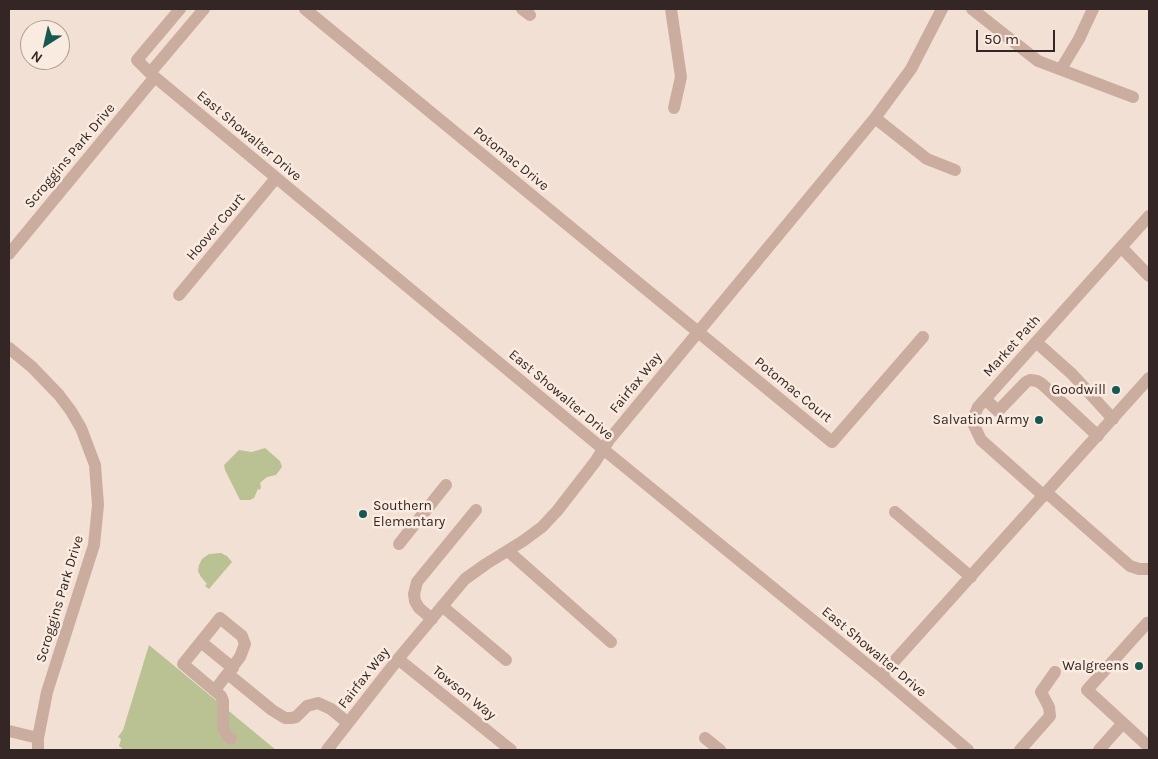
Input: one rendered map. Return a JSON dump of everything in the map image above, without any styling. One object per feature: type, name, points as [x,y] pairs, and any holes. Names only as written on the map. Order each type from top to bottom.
[{"type":"street","name":"East Showalter Drive","points":[[180,9],[137,60],[152,75],[603,449],[881,676],[968,750]]},
{"type":"street","name":"Potomac Drive","points":[[305,9],[698,332]]},
{"type":"street","points":[[671,9],[681,77],[674,108]]},
{"type":"street","name":"Fairfax Way","points":[[327,750],[398,659],[465,579],[542,527],[557,511],[595,462],[608,440],[875,118],[911,69],[942,9]]},
{"type":"street","points":[[972,9],[1038,61],[1133,97]]},
{"type":"street","points":[[1061,69],[1079,39],[1093,9]]},
{"type":"street","name":"Scroggins Park Drive","points":[[9,254],[152,75],[198,11]]},
{"type":"street","points":[[875,118],[926,159],[955,170]]},
{"type":"street","name":"Hoover Court","points":[[179,296],[276,178]]},
{"type":"street","name":"Market Path","points":[[1045,495],[981,440],[972,421],[978,407],[1149,216]]},
{"type":"street","points":[[1121,247],[1149,276]]},
{"type":"street","name":"Potomac Court","points":[[698,332],[832,442],[923,337]]},
{"type":"street","points":[[1036,342],[1072,374],[1113,419]]},
{"type":"street","name":"Scroggins Park Drive","points":[[9,348],[32,367],[71,410],[81,428],[95,466],[98,505],[94,545],[47,692],[38,744],[9,731]]},
{"type":"street","points":[[881,676],[1149,378]]},
{"type":"street","points":[[985,399],[998,411],[1026,382],[1030,380],[1036,381],[1042,384],[1098,436]]},
{"type":"street","points":[[399,544],[446,485]]},
{"type":"street","points":[[1045,495],[1130,566],[1149,569]]},
{"type":"street","points":[[432,620],[419,608],[415,601],[414,594],[417,582],[476,510]]},
{"type":"street","points":[[895,512],[971,576]]},
{"type":"street","points":[[508,550],[611,642]]},
{"type":"street","points":[[442,606],[506,660]]},
{"type":"street","points":[[215,690],[242,653],[245,644],[242,636],[220,618],[183,664],[221,696],[223,701],[223,727],[231,739]]},
{"type":"street","points":[[1149,624],[1147,623],[1087,690],[1149,747]]},
{"type":"street","points":[[201,642],[272,710],[285,718],[296,717],[307,706],[318,703],[331,709],[348,723]]},
{"type":"street","name":"Towson Way","points":[[398,659],[511,750]]},
{"type":"street","points":[[1020,750],[1050,716],[1049,708],[1041,692],[1055,672]]},
{"type":"street","points":[[1099,750],[1123,723]]},
{"type":"street","points":[[705,738],[720,750]]},
{"type":"green space","points":[[265,448],[280,461],[282,467],[276,475],[267,477],[261,482],[260,490],[258,489],[254,498],[240,500],[224,465],[239,450],[252,452]]},
{"type":"green space","points":[[221,553],[232,562],[209,589],[205,586],[207,584],[198,571],[199,565],[202,559],[209,554]]},
{"type":"green space","points":[[149,645],[276,750],[124,750],[119,746],[121,739],[118,737],[123,730]]},
{"type":"place","name":"Goodwill","points":[[1116,390]]},
{"type":"place","name":"Salvation Army","points":[[1039,420]]},
{"type":"place","name":"Southern Elementary","points":[[363,514]]},
{"type":"place","name":"Walgreens","points":[[1139,666]]}]
